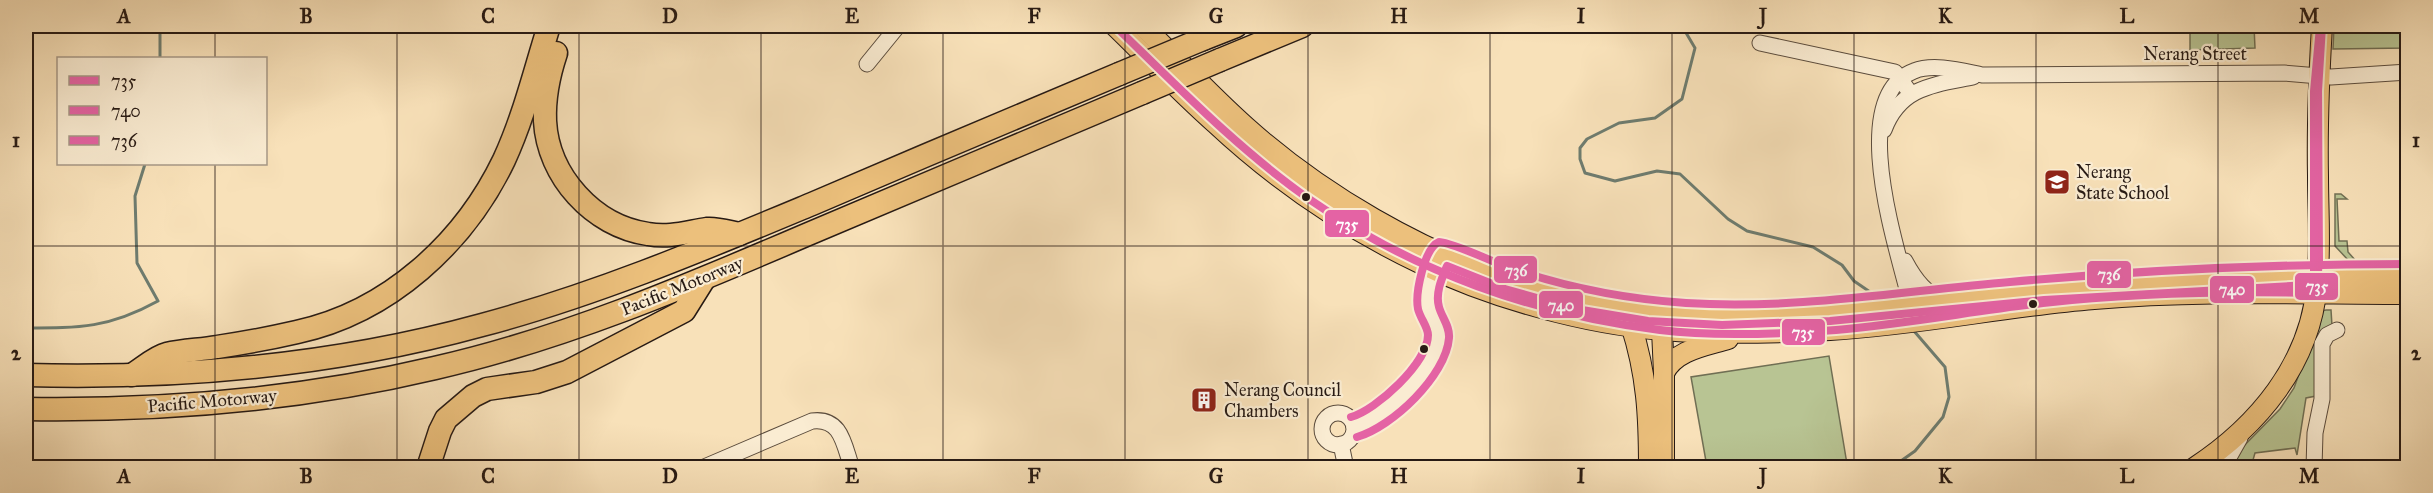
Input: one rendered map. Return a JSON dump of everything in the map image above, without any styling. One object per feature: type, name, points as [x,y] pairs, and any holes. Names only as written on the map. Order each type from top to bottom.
[{"type":"highway","points":[[130,376],[165,354],[267,339],[337,320],[395,289],[423,267],[450,242],[472,214],[495,176],[517,127],[549,26]]},
{"type":"highway","points":[[564,26],[550,70],[545,122],[553,157],[570,187],[591,209],[632,231],[663,236],[683,235],[710,229],[740,234]]},
{"type":"highway","name":"Pacific Motorway","points":[[26,375],[130,376],[297,363],[421,340],[481,326],[595,290],[740,234],[1236,26]]},
{"type":"highway","name":"Pacific Motorway","points":[[26,408],[86,410],[189,406],[350,386],[435,368],[533,342],[609,316],[704,279],[1302,26]]},
{"type":"highway","points":[[428,468],[440,430],[446,419],[473,396],[487,389],[536,382],[567,372],[684,311],[704,279]]},
{"type":"main road","points":[[1115,26],[1214,123],[1269,169],[1350,225],[1438,261],[1526,303],[1651,318],[1662,330],[1666,462]]},
{"type":"main road","points":[[1143,26],[1246,127],[1298,169],[1359,210],[1413,239],[1438,261]]},
{"type":"main road","points":[[2194,468],[2246,428],[2272,398],[2299,354],[2310,284],[2312,76],[2310,26]]},
{"type":"main road","points":[[2312,76],[2322,26]]},
{"type":"main road","points":[[1662,330],[1745,333],[1831,330],[2105,298],[2310,284],[2408,274]]},
{"type":"main road","points":[[1632,317],[1821,311],[1942,298],[2104,285],[2310,284],[2408,294]]},
{"type":"main road","points":[[1912,301],[1925,311],[1975,313]]},
{"type":"main road","points":[[1632,317],[1648,394],[1649,468]]},
{"type":"main road","points":[[1664,373],[1668,365],[1684,353],[1745,333]]},
{"type":"street","points":[[867,64],[898,26]]},
{"type":"street","points":[[1760,43],[1895,72],[1911,93],[1897,106],[1890,117],[1884,129],[1881,151]]},
{"type":"street","name":"Nerang Street","points":[[1901,78],[1917,70],[1944,69],[1982,75],[2312,76],[2408,72]]},
{"type":"street","name":"Nerang Street","points":[[1911,93],[1982,75]]},
{"type":"street","points":[[1901,78],[1893,85],[1883,106],[1881,151],[1885,202],[1912,301]]},
{"type":"street","points":[[1896,242],[1906,264],[1924,288],[1942,298]]},
{"type":"street","points":[[1354,427],[1370,423],[1378,418],[1416,379],[1434,353],[1439,339],[1439,329],[1430,314],[1428,303],[1438,261]]},
{"type":"street","points":[[2314,468],[2315,433],[2322,399],[2322,344],[2327,335],[2337,330]]},
{"type":"street","points":[[1335,412],[1344,413],[1351,418],[1354,427],[1353,435],[1341,444],[1329,442],[1322,433],[1322,424],[1335,412]]},
{"type":"street","points":[[702,468],[812,421],[821,420],[828,421],[839,432],[852,468]]},
{"type":"street","points":[[2223,468],[2225,460],[2246,428]]},
{"type":"street","points":[[1341,444],[1346,468]]},
{"type":"green space","points":[[2190,26],[2254,26],[2255,48],[2190,50]]},
{"type":"green space","points":[[2334,26],[2407,26],[2407,48],[2333,49]]},
{"type":"green space","points":[[2335,194],[2341,194],[2347,199],[2337,199],[2339,241],[2347,241],[2348,252],[2356,261],[2349,261],[2335,246]]},
{"type":"green space","points":[[2331,310],[2332,326],[2316,396],[2306,398],[2297,455],[2295,448],[2255,453],[2253,460],[2229,468],[2233,457],[2280,409],[2294,388],[2322,311]]},
{"type":"green space","points":[[1829,356],[1847,464],[1821,468],[1707,467],[1691,377]]},
{"type":"waterway","points":[[160,26],[160,57]]},
{"type":"waterway","points":[[1682,26],[1695,48],[1682,99],[1655,118],[1619,123],[1587,139],[1580,148],[1580,159],[1585,173],[1615,181],[1657,171],[1680,174],[1728,219],[1747,231],[1813,247],[1842,265],[1854,281],[1873,294]]},
{"type":"waterway","points":[[26,328],[94,325],[124,317],[158,301],[137,263],[135,196],[145,165]]},
{"type":"waterway","points":[[1891,468],[1915,451],[1943,417],[1949,397],[1945,367],[1914,331]]},
{"type":"transit line","name":"735","points":[[1115,26],[1209,116],[1283,180],[1349,225],[1390,248],[1477,286],[1567,313],[1660,330],[1725,334],[1836,330],[2043,303],[2111,297],[2248,292],[2316,293],[2319,261],[2318,91],[2322,26]]},
{"type":"transit line","name":"740","points":[[1357,437],[1386,423],[1415,398],[1428,383],[1446,353],[1448,330],[1440,311],[1438,296],[1447,266],[1505,289],[1576,309],[1648,321],[1722,325],[1830,321],[2044,300],[2308,285],[2313,281],[2314,275],[2314,91],[2320,27]]},
{"type":"transit line","name":"736","points":[[1351,417],[1374,405],[1399,384],[1419,359],[1426,346],[1428,332],[1418,309],[1418,293],[1425,262],[1429,253],[1439,242],[1534,276],[1598,292],[1642,299],[1726,304],[1808,302],[2010,282],[2159,271],[2308,265],[2408,264]]},
{"type":"place","name":"Nerang State School","points":[[2057,182]]},
{"type":"place","name":"Nerang Council Chambers","points":[[1204,400]]}]
